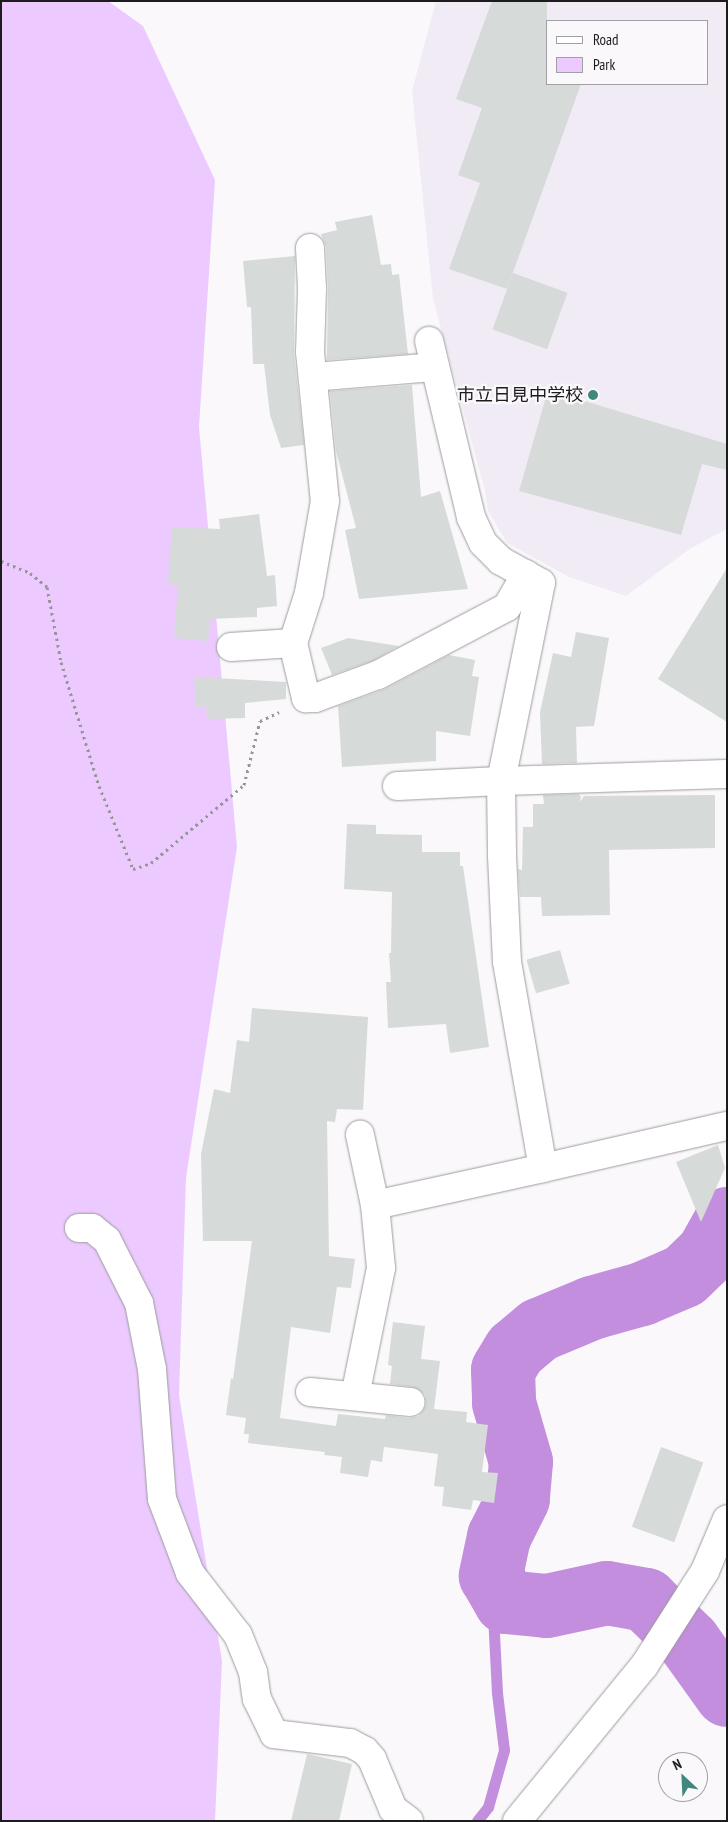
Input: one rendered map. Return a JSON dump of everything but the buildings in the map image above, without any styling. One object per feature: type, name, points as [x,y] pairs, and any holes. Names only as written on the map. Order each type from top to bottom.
[{"type":"street","points":[[310,248],[312,289],[310,352],[325,501],[308,593],[293,643],[306,698],[315,698],[378,675],[507,607],[526,574]]},
{"type":"street","points":[[429,341],[471,517],[483,543],[501,560],[541,583],[501,781],[507,962],[543,1168]]},
{"type":"street","points":[[313,377],[435,368]]},
{"type":"street","points":[[231,647],[293,643]]},
{"type":"street","points":[[397,786],[727,774]]},
{"type":"street","points":[[375,1204],[727,1126]]},
{"type":"street","points":[[355,1396],[382,1268],[375,1204],[360,1135]]},
{"type":"street","points":[[79,1228],[92,1228],[107,1240],[139,1303],[152,1369],[162,1499],[190,1573],[238,1635],[253,1672],[257,1699],[274,1734],[350,1743],[365,1751],[372,1759],[393,1809],[409,1821]]},
{"type":"street","points":[[310,1392],[411,1402]]},
{"type":"street","points":[[517,1821],[644,1666],[705,1571],[727,1519]]},
{"type":"path","points":[[1,561],[30,573],[47,587],[61,662],[99,786],[133,869],[150,863],[244,785],[260,721],[306,698]]},
{"type":"shaded area","name":"市立日見中学校","points":[[436,1],[727,1],[727,529],[691,548],[626,596],[569,577],[507,543],[488,511],[485,491],[433,299],[412,91]]},
{"type":"green space","points":[[1,1],[108,1],[143,26],[215,180],[199,427],[237,847],[186,1178],[179,1395],[222,1661],[215,1821],[1,1821]]},
{"type":"waterway","points":[[727,1219],[708,1253],[684,1276],[642,1294],[592,1308],[539,1330],[515,1350],[503,1370],[504,1403],[521,1462],[518,1499],[499,1537],[491,1576],[506,1602],[547,1606],[607,1593],[646,1600],[689,1642],[727,1695]]},
{"type":"waterway","points":[[477,1821],[488,1807],[504,1750],[497,1693],[491,1576]]},
{"type":"place","name":"市立日見中学校","points":[[593,395]]}]
